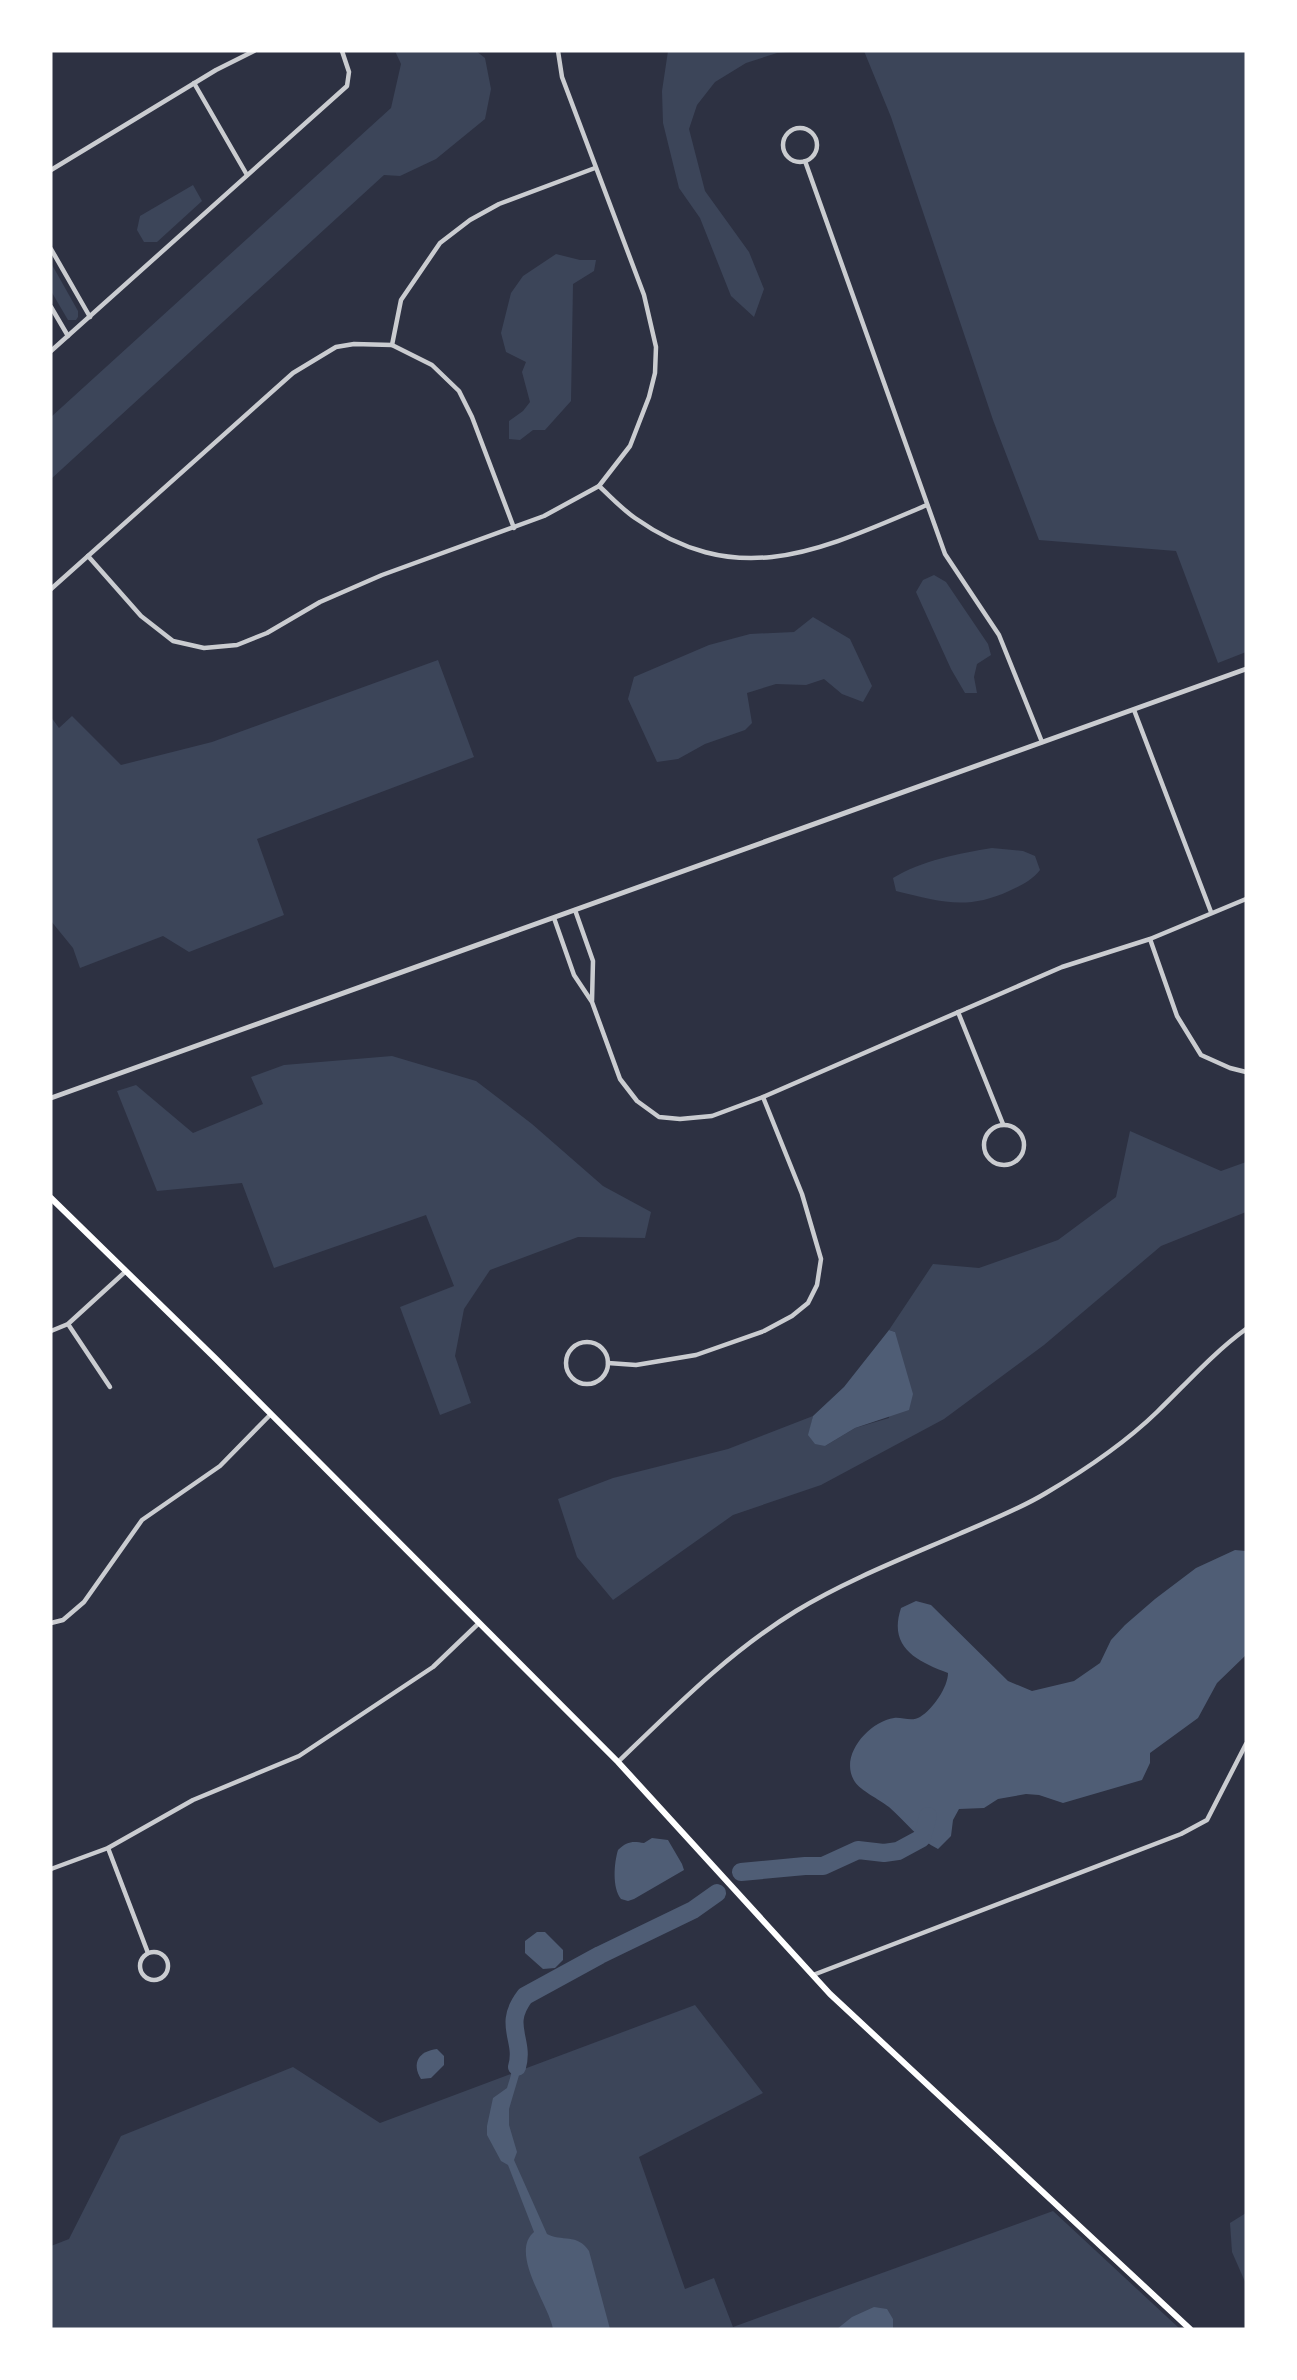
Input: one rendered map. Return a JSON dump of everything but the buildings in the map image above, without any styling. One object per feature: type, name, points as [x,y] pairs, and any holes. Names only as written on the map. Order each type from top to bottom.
[{"type":"main road","points":[[51,1199],[271,1414],[618,1762],[812,1975],[886,2048],[1190,2329]]},
{"type":"street","points":[[51,170],[194,83],[254,51]]},
{"type":"street","points":[[51,351],[347,86],[349,72],[342,51]]},
{"type":"street","points":[[88,556],[141,616],[173,640],[204,648],[237,645],[320,602],[382,575],[544,516],[599,486],[630,446],[655,373],[656,347],[644,295],[562,76],[558,51]]},
{"type":"street","points":[[194,83],[247,175]]},
{"type":"street","points":[[795,129],[808,130],[816,140],[815,153],[805,161],[792,160],[784,150],[785,137],[795,129]]},
{"type":"street","points":[[805,161],[945,554],[999,635],[1042,742]]},
{"type":"street","points":[[392,345],[401,300],[440,243],[470,220],[499,204],[595,168]]},
{"type":"street","points":[[51,249],[90,317]]},
{"type":"street","points":[[51,307],[68,336]]},
{"type":"street","points":[[51,589],[293,373],[336,347],[354,344],[392,345],[432,365],[459,391],[472,417],[514,528]]},
{"type":"street","points":[[599,486],[635,517],[676,542],[732,559],[783,557],[821,547],[927,505]]},
{"type":"street","points":[[51,1098],[1246,669]]},
{"type":"street","points":[[1134,710],[1211,912]]},
{"type":"street","points":[[554,918],[574,975],[592,1002],[620,1079],[636,1101],[659,1117],[680,1119],[712,1116],[763,1097],[1062,967],[1150,939],[1246,899]]},
{"type":"street","points":[[575,910],[593,961],[592,1002]]},
{"type":"street","points":[[1150,939],[1177,1016],[1201,1055],[1246,1072]]},
{"type":"street","points":[[958,1013],[1003,1124]]},
{"type":"street","points":[[608,1363],[636,1365],[696,1355],[764,1331],[792,1316],[808,1303],[817,1285],[821,1259],[802,1194],[763,1097]]},
{"type":"street","points":[[1003,1124],[1016,1128],[1024,1139],[1023,1153],[1014,1163],[1008,1165],[995,1163],[984,1147],[991,1129],[1003,1124]]},
{"type":"street","points":[[51,1331],[68,1324],[126,1271]]},
{"type":"street","points":[[68,1324],[110,1387]]},
{"type":"street","points":[[618,1762],[688,1695],[740,1651],[797,1611],[886,1566],[1045,1494],[1113,1450],[1156,1414],[1203,1365],[1246,1329]]},
{"type":"street","points":[[586,1342],[592,1342],[604,1350],[608,1363],[604,1376],[599,1381],[585,1385],[572,1378],[565,1365],[568,1352],[579,1343],[586,1342]]},
{"type":"street","points":[[51,1623],[63,1620],[84,1602],[142,1520],[220,1466],[271,1414]]},
{"type":"street","points":[[51,1870],[108,1848],[200,1797],[299,1756],[433,1667],[480,1622]]},
{"type":"street","points":[[812,1975],[1181,1833],[1206,1820],[1220,1799],[1246,1744]]},
{"type":"street","points":[[108,1848],[148,1954]]},
{"type":"street","points":[[157,1953],[166,1961],[165,1973],[159,1979],[146,1977],[141,1969],[142,1960],[148,1954],[157,1953]]},
{"type":"shaded area","points":[[395,51],[476,51],[485,58],[491,89],[485,119],[436,159],[400,176],[384,175],[51,479],[51,417],[391,108],[401,64]]},
{"type":"shaded area","points":[[668,51],[803,51],[777,53],[746,63],[715,82],[697,105],[689,129],[705,191],[749,252],[764,289],[754,317],[731,296],[700,218],[679,188],[663,123],[662,91]]},
{"type":"shaded area","points":[[864,51],[1246,51],[1246,652],[1218,663],[1176,551],[1039,540],[993,420],[891,117]]},
{"type":"shaded area","points":[[193,185],[202,201],[157,242],[144,242],[137,230],[140,216]]},
{"type":"shaded area","points":[[556,254],[580,260],[596,260],[594,271],[573,284],[571,401],[545,430],[533,430],[520,440],[509,439],[509,421],[530,402],[522,372],[526,362],[506,352],[501,333],[511,293],[523,276]]},
{"type":"shaded area","points":[[51,263],[78,311],[76,320],[68,320],[51,291]]},
{"type":"shaded area","points":[[934,575],[946,582],[988,644],[991,655],[977,664],[974,677],[977,693],[965,693],[951,669],[916,592],[923,580]]},
{"type":"shaded area","points":[[813,617],[850,639],[872,686],[863,702],[842,694],[824,679],[806,685],[776,684],[747,693],[752,723],[745,730],[705,744],[678,759],[657,762],[628,699],[634,677],[709,645],[750,634],[794,632]]},
{"type":"shaded area","points":[[438,660],[474,757],[257,839],[284,915],[189,952],[163,936],[80,968],[73,948],[51,921],[51,717],[59,728],[72,716],[121,765],[212,742]]},
{"type":"shaded area","points":[[992,848],[1023,851],[1035,856],[1040,870],[1018,887],[979,901],[952,902],[896,891],[893,878],[904,872],[941,858]]},
{"type":"shaded area","points":[[392,1056],[476,1081],[532,1124],[603,1186],[651,1212],[645,1238],[578,1237],[490,1270],[464,1309],[455,1356],[471,1403],[440,1415],[400,1307],[454,1286],[426,1215],[274,1268],[242,1183],[157,1191],[117,1091],[136,1085],[193,1133],[263,1104],[251,1077],[284,1065]]},
{"type":"shaded area","points":[[1130,1131],[1221,1171],[1246,1162],[1246,1212],[1161,1246],[1044,1345],[944,1419],[821,1485],[733,1515],[613,1600],[577,1557],[558,1499],[613,1478],[728,1449],[813,1416],[809,1435],[825,1446],[855,1428],[889,1418],[895,1332],[889,1330],[933,1264],[979,1268],[1058,1240],[1116,1197]]},
{"type":"shaded area","points":[[889,1330],[895,1332],[913,1394],[909,1410],[855,1428],[825,1446],[815,1444],[808,1435],[813,1416],[844,1387]]},
{"type":"shaded area","points":[[1235,1550],[1246,1551],[1246,1655],[1217,1683],[1198,1718],[1150,1753],[1150,1763],[1142,1780],[1063,1803],[1039,1795],[1026,1794],[998,1799],[984,1808],[959,1809],[953,1820],[951,1836],[938,1849],[855,1782],[850,1762],[858,1742],[866,1733],[894,1718],[920,1717],[939,1697],[947,1679],[948,1673],[925,1663],[902,1643],[898,1633],[901,1608],[916,1601],[931,1605],[1008,1681],[1032,1691],[1074,1681],[1100,1663],[1111,1640],[1155,1599],[1196,1568]]},
{"type":"shaded area","points":[[652,1838],[668,1840],[684,1870],[634,1899],[621,1899],[615,1882],[618,1850],[627,1843],[644,1843]]},
{"type":"shaded area","points":[[537,1932],[545,1932],[563,1950],[563,1960],[555,1968],[543,1969],[525,1953],[525,1941]]},
{"type":"shaded area","points":[[695,2005],[763,2093],[639,2157],[685,2289],[714,2278],[733,2327],[1053,2211],[1180,2329],[51,2329],[51,2246],[69,2239],[121,2136],[293,2067],[380,2123]]},
{"type":"shaded area","points":[[515,2046],[525,2047],[525,2055],[509,2109],[509,2125],[517,2152],[514,2160],[547,2234],[580,2242],[589,2251],[610,2329],[553,2329],[528,2266],[527,2241],[534,2232],[508,2165],[501,2161],[487,2135],[493,2098],[507,2088],[516,2058]]},
{"type":"shaded area","points":[[437,2049],[444,2056],[444,2065],[431,2078],[421,2079],[417,2068],[418,2059],[426,2052]]},
{"type":"shaded area","points":[[1246,2213],[1246,2284],[1232,2252],[1230,2223]]},
{"type":"shaded area","points":[[874,2307],[887,2309],[893,2319],[893,2329],[837,2329],[852,2317]]},
{"type":"waterway","points":[[741,1872],[823,1866],[858,1850],[884,1853],[898,1851],[922,1838],[928,1816]]},
{"type":"waterway","points":[[517,2067],[519,2057],[514,2024],[518,2007],[525,1996],[600,1955],[693,1910],[717,1893]]}]
